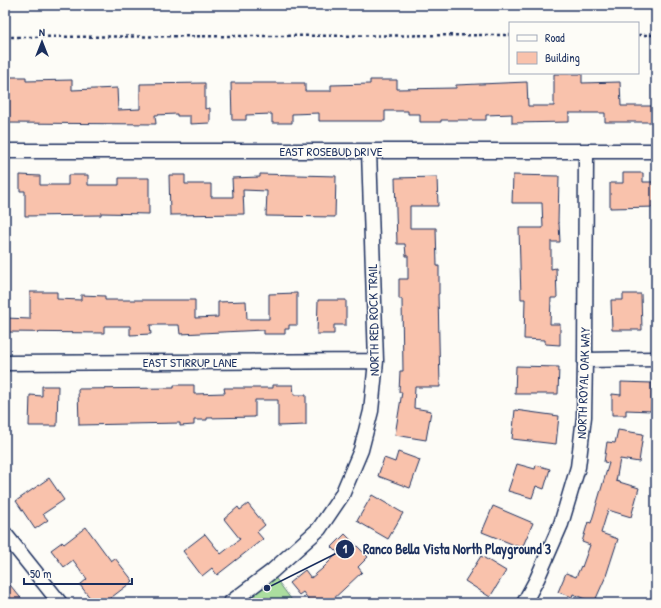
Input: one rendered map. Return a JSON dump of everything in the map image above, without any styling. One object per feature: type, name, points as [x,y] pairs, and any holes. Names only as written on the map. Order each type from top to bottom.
[{"type":"street","name":"EAST ROSEBUD DRIVE","points":[[5,151],[656,151]]},
{"type":"street","name":"NORTH RED ROCK TRAIL","points":[[230,603],[271,572],[319,529],[342,495],[361,450],[371,411],[376,361],[369,151]]},
{"type":"street","name":"NORTH ROYAL OAK WAY","points":[[524,603],[537,579],[561,524],[578,467],[584,417],[586,152]]},
{"type":"street","points":[[585,360],[656,359]]},
{"type":"street","name":"EAST STIRRUP LANE","points":[[5,363],[376,361]]},
{"type":"street","points":[[5,534],[60,603]]},
{"type":"path","points":[[5,37],[509,35]]},
{"type":"path","points":[[639,35],[656,35]]},
{"type":"green space","points":[[271,572],[294,603],[230,603]]},
{"type":"building","points":[[554,74],[582,74],[582,83],[620,82],[621,106],[656,106],[656,122],[605,122],[605,113],[569,113],[569,122],[512,123],[512,114],[486,115],[486,120],[441,120],[441,122],[420,122],[420,114],[408,114],[408,111],[385,111],[385,121],[319,121],[319,113],[292,114],[292,123],[272,123],[272,114],[246,115],[246,120],[232,120],[231,83],[305,83],[305,91],[331,91],[331,85],[370,84],[370,80],[397,80],[397,89],[456,88],[456,85],[527,82],[528,106],[554,106]]},
{"type":"building","points":[[5,77],[26,77],[26,81],[72,80],[72,90],[117,88],[118,110],[140,109],[140,84],[205,83],[205,109],[210,108],[210,123],[190,124],[190,116],[177,116],[177,114],[155,115],[156,124],[5,123]]},
{"type":"building","points":[[623,173],[643,173],[643,182],[656,182],[656,207],[610,208],[610,183],[623,183]]},
{"type":"building","points":[[260,174],[336,176],[335,217],[266,216],[267,191],[243,190],[244,214],[170,215],[169,175],[185,175],[185,184],[211,184],[211,197],[233,197],[232,178],[260,177]]},
{"type":"building","points":[[20,175],[40,176],[40,185],[68,185],[68,175],[88,175],[88,185],[119,185],[119,178],[149,178],[149,214],[101,213],[101,215],[25,216],[25,191],[20,191]]},
{"type":"building","points":[[513,175],[559,176],[558,223],[560,242],[551,242],[551,269],[556,268],[557,298],[551,298],[550,324],[560,324],[560,345],[545,344],[545,340],[524,339],[525,299],[521,299],[519,228],[543,228],[542,203],[512,203]]},
{"type":"building","points":[[437,177],[438,206],[410,206],[410,228],[436,228],[437,266],[439,266],[438,294],[440,387],[415,387],[414,408],[431,411],[426,440],[395,435],[402,392],[399,392],[400,371],[403,371],[402,299],[399,299],[399,279],[408,279],[408,256],[406,256],[405,244],[397,244],[395,178]]},
{"type":"building","points":[[30,292],[57,292],[57,299],[81,300],[81,295],[105,296],[105,300],[195,300],[195,318],[218,317],[218,302],[246,301],[247,319],[269,319],[269,294],[297,293],[297,325],[289,325],[289,329],[285,329],[285,334],[264,334],[264,330],[180,334],[179,325],[150,325],[151,334],[130,335],[130,326],[104,326],[104,333],[5,332],[5,318],[30,319]]},
{"type":"building","points":[[623,294],[641,294],[642,330],[612,330],[611,300],[623,300]]},
{"type":"building","points":[[318,300],[346,300],[346,325],[334,325],[334,334],[317,334]]},
{"type":"building","points":[[516,366],[559,367],[558,394],[515,394]]},
{"type":"building","points":[[621,382],[652,383],[651,411],[626,410],[626,415],[612,415],[612,394],[621,395]]},
{"type":"building","points":[[174,385],[194,385],[194,394],[225,393],[224,388],[273,388],[273,385],[293,385],[294,395],[306,395],[306,425],[278,426],[278,400],[255,400],[255,417],[207,418],[207,420],[194,420],[194,425],[180,426],[180,423],[79,425],[78,389],[174,388]]},
{"type":"building","points":[[42,386],[58,386],[57,426],[29,426],[30,395],[42,396]]},
{"type":"building","points":[[515,410],[559,416],[556,444],[512,439]]},
{"type":"building","points":[[618,430],[643,434],[639,462],[620,459],[616,481],[639,488],[631,517],[608,510],[601,533],[618,539],[606,576],[594,603],[573,594],[572,597],[558,592],[566,573],[576,577],[581,566],[582,567],[590,545],[582,542],[588,522],[591,523],[609,463],[604,462],[607,442],[615,443]]},
{"type":"building","points":[[398,452],[420,460],[410,488],[378,476],[384,458],[395,462]]},
{"type":"building","points":[[517,464],[535,469],[536,465],[550,469],[544,489],[536,486],[532,498],[508,491]]},
{"type":"building","points":[[49,478],[64,500],[43,514],[48,520],[35,529],[16,501]]},
{"type":"building","points":[[372,495],[403,513],[388,539],[357,521]]},
{"type":"building","points":[[248,504],[265,525],[257,532],[263,539],[217,575],[212,568],[202,576],[183,551],[205,534],[221,554],[240,539],[224,519],[238,507],[240,510]]},
{"type":"building","points":[[493,506],[533,523],[522,548],[482,532]]},
{"type":"building","points":[[86,527],[111,561],[115,558],[133,581],[104,603],[94,603],[80,585],[87,579],[73,560],[64,567],[51,550],[62,542],[64,544]]},
{"type":"building","points":[[345,534],[368,557],[358,567],[362,572],[329,603],[311,603],[303,592],[299,595],[289,583],[305,570],[311,578],[322,569],[338,553],[332,547]]},
{"type":"building","points":[[481,556],[506,571],[490,597],[465,581]]},
{"type":"building","points":[[5,579],[25,603],[5,603]]},
{"type":"place","name":"Ranco Bella Vista North Playground 3","points":[[267,588]]}]
